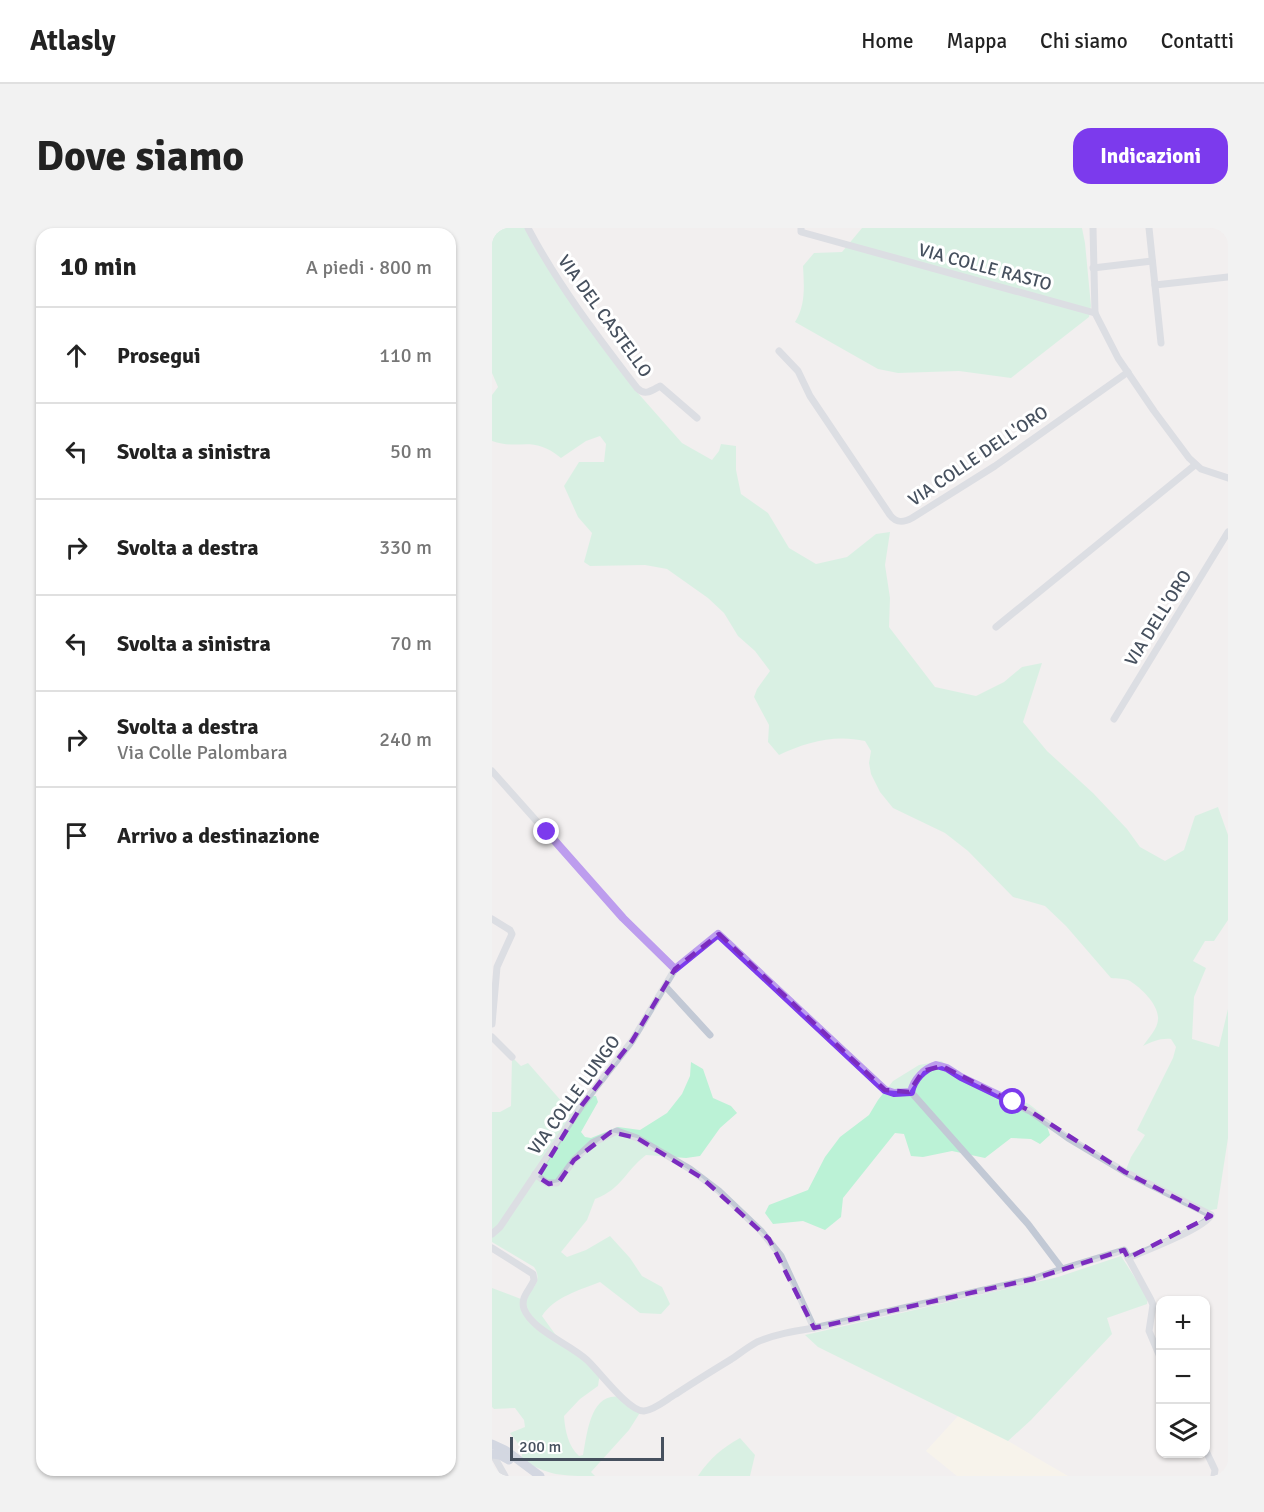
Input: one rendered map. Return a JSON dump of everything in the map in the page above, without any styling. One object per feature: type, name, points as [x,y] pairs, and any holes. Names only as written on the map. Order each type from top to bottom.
[{"type":"main road","points":[[492,1444],[505,1450],[538,1476]]},
{"type":"main road","points":[[492,1454],[504,1457],[538,1476]]},
{"type":"street","name":"VIA DEL CASTELLO","points":[[528,228],[544,259],[600,340],[637,388],[642,392],[648,392],[660,386],[697,418]]},
{"type":"street","name":"VIA COLLE RASTO","points":[[801,228],[801,232],[1095,313]]},
{"type":"street","points":[[1088,228],[1093,255]]},
{"type":"street","points":[[1093,228],[1095,313],[1118,358],[1154,411],[1196,465],[1207,472],[1228,478]]},
{"type":"street","points":[[1149,228],[1161,343]]},
{"type":"street","points":[[1093,268],[1152,261]]},
{"type":"street","points":[[1155,285],[1228,277]]},
{"type":"street","name":"VIA COLLE DELL'ORO","points":[[779,351],[798,371],[810,396],[890,515],[901,522],[912,518],[995,466],[1128,372]]},
{"type":"street","points":[[996,627],[1196,465]]},
{"type":"street","name":"VIA DELL'ORO","points":[[1114,719],[1228,532]]},
{"type":"street","points":[[492,771],[623,918],[675,969],[718,934],[885,1090],[894,1093],[911,1092]]},
{"type":"street","points":[[492,919],[512,932],[512,937],[497,967],[492,1024]]},
{"type":"street","name":"VIA COLLE LUNGO","points":[[492,1234],[500,1227],[582,1106],[632,1041],[675,969]]},
{"type":"street","points":[[666,987],[710,1035]]},
{"type":"street","points":[[492,1037],[512,1057]]},
{"type":"street","points":[[911,1092],[914,1083],[923,1071],[932,1066],[942,1066],[1030,1111],[1125,1172],[1211,1215],[1189,1231],[1128,1258]]},
{"type":"street","points":[[911,1092],[1028,1224],[1062,1269]]},
{"type":"street","points":[[535,1174],[547,1183],[557,1183],[574,1160],[592,1143],[610,1132],[619,1131],[637,1138],[702,1178],[769,1239],[781,1256],[814,1328]]},
{"type":"street","points":[[492,1248],[533,1274],[534,1280],[525,1294],[523,1303],[524,1310],[532,1321],[572,1347],[630,1406],[641,1411],[651,1409],[668,1399],[756,1343],[775,1336],[1033,1279],[1124,1250],[1153,1305],[1149,1331],[1158,1350]]},
{"type":"street","points":[[492,1454],[504,1474]]},
{"type":"street","points":[[1209,1458],[1215,1470],[1214,1476]]},
{"type":"street","points":[[492,1460],[504,1474]]},
{"type":"highlighted area","points":[[719,934],[885,1090],[909,1092],[923,1071],[942,1066],[1030,1111],[1125,1172],[1211,1216],[1128,1258],[1124,1250],[1033,1279],[814,1328],[769,1239],[702,1178],[637,1138],[611,1132],[574,1160],[559,1182],[549,1184],[538,1177],[582,1105],[632,1041],[675,969]]},
{"type":"shaded area","points":[[959,1415],[1068,1476],[957,1476],[926,1451]]},
{"type":"green space","points":[[492,228],[528,228],[602,347],[637,392],[682,443],[712,460],[721,444],[736,446],[736,470],[741,494],[768,513],[789,548],[816,564],[847,557],[876,534],[890,532],[885,565],[890,598],[889,627],[935,687],[976,696],[1004,682],[1022,667],[1042,663],[1023,722],[1047,751],[1093,793],[1127,829],[1140,847],[1165,861],[1184,850],[1195,816],[1218,807],[1228,835],[1228,920],[1214,941],[1205,941],[1193,961],[1206,968],[1194,997],[1192,1039],[1219,1047],[1228,1009],[1228,1138],[1217,1209],[1206,1211],[1125,1172],[1131,1157],[1145,1135],[1137,1130],[1173,1058],[1176,1047],[1171,1039],[1143,1046],[1158,1021],[1152,1001],[1128,980],[1111,978],[1066,926],[1045,906],[1013,897],[968,851],[945,833],[893,808],[880,792],[871,774],[869,763],[871,751],[865,741],[843,738],[821,740],[779,755],[768,742],[769,725],[754,697],[770,671],[755,651],[738,636],[724,613],[708,598],[667,569],[645,565],[590,566],[584,562],[592,533],[578,517],[564,486],[579,462],[604,462],[606,444],[600,436],[586,441],[561,458],[551,451],[534,445],[502,444],[492,441],[492,395],[498,387],[492,373]]},
{"type":"green space","points":[[862,228],[1082,228],[1091,306],[1089,317],[1011,378],[959,371],[898,373],[878,369],[795,322],[803,302],[803,266],[814,253],[842,252]]},
{"type":"green space","points":[[512,1057],[521,1066],[528,1063],[563,1103],[573,1106],[585,1096],[596,1096],[598,1102],[581,1132],[585,1137],[591,1138],[618,1127],[640,1130],[667,1113],[682,1094],[690,1076],[691,1062],[703,1069],[713,1098],[731,1106],[737,1113],[720,1128],[700,1156],[686,1158],[646,1155],[618,1185],[595,1199],[587,1220],[561,1252],[567,1257],[586,1250],[610,1236],[630,1258],[642,1276],[662,1287],[670,1304],[661,1314],[640,1313],[600,1282],[560,1299],[542,1316],[555,1334],[600,1373],[598,1386],[580,1399],[564,1416],[568,1438],[572,1448],[579,1456],[583,1455],[592,1416],[596,1407],[603,1401],[611,1397],[621,1397],[641,1411],[629,1430],[591,1472],[595,1476],[556,1474],[521,1459],[523,1450],[510,1433],[525,1427],[524,1420],[515,1408],[494,1409],[492,1407],[492,1288],[521,1299],[533,1289],[537,1281],[537,1272],[534,1267],[492,1242],[492,1112],[500,1112],[511,1106]]},
{"type":"green space","points":[[941,1061],[966,1077],[1029,1104],[1043,1115],[1050,1135],[1040,1144],[1031,1139],[1011,1138],[985,1158],[952,1151],[923,1157],[911,1156],[904,1134],[895,1133],[843,1198],[841,1217],[825,1230],[803,1221],[773,1224],[765,1213],[769,1205],[808,1190],[825,1157],[840,1137],[869,1115],[893,1081],[919,1065]]},
{"type":"green space","points":[[1121,1256],[1148,1298],[1147,1304],[1107,1318],[1112,1334],[1031,1420],[1008,1441],[818,1347],[805,1335],[1058,1277]]},
{"type":"green space","points":[[740,1438],[755,1455],[750,1476],[698,1476],[717,1454]]},
{"type":"route","points":[[547,832],[623,918],[675,969],[718,934],[885,1090],[894,1093],[911,1092],[912,1086],[923,1071],[936,1065],[947,1068],[1013,1102]]}]
